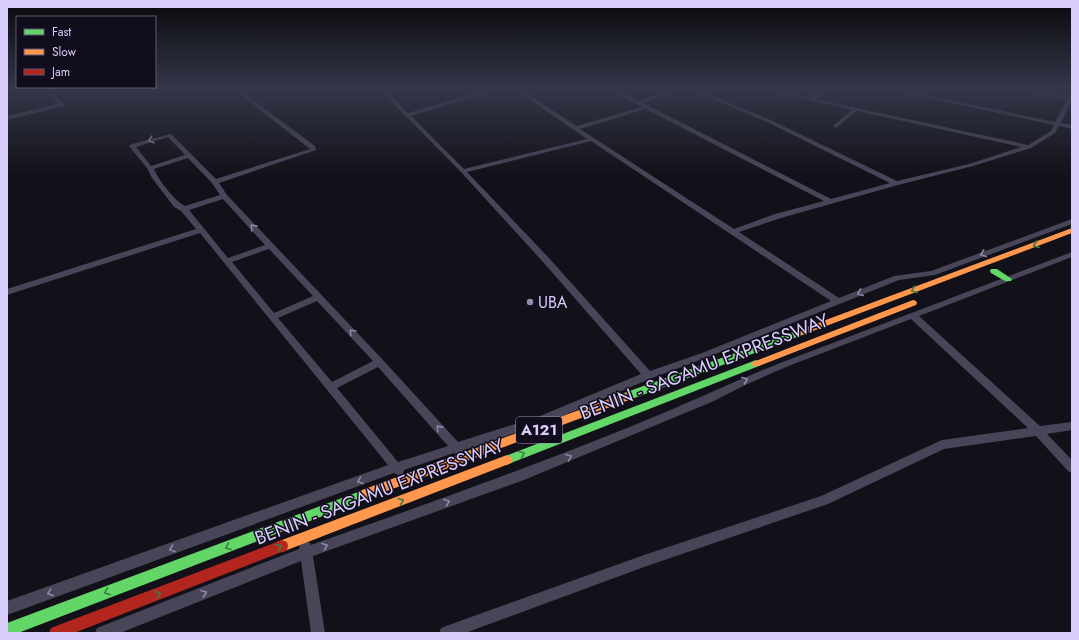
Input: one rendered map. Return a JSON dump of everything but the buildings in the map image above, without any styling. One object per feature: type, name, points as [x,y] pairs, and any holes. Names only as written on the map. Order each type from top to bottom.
[{"type":"highway","name":"A121","points":[[7,630],[828,323],[1072,230]]},
{"type":"highway","points":[[1008,265],[990,272],[1008,279]]},
{"type":"highway","name":"BENIN - SAGAMU EXPRESSWAY","points":[[56,633],[706,384],[924,298]]},
{"type":"street","points":[[215,182],[313,150],[313,148],[273,118]]},
{"type":"street","points":[[410,118],[463,171],[546,260],[648,375]]},
{"type":"street","points":[[561,118],[838,302]]},
{"type":"street","points":[[576,128],[610,118]]},
{"type":"street","points":[[668,118],[832,202]]},
{"type":"street","points":[[760,118],[896,183]]},
{"type":"street","points":[[836,126],[846,118]]},
{"type":"street","points":[[892,118],[1029,147]]},
{"type":"street","points":[[1033,118],[1072,127]]},
{"type":"street","points":[[732,232],[778,216],[896,183],[971,165],[1029,147],[1053,132],[1060,118]]},
{"type":"street","points":[[406,480],[184,209],[177,205],[154,177],[150,168],[132,146],[169,135],[215,182],[224,196],[380,362],[465,458]]},
{"type":"street","points":[[463,171],[593,139]]},
{"type":"street","points":[[150,168],[190,156]]},
{"type":"street","points":[[184,209],[224,196]]},
{"type":"street","points":[[7,608],[396,467],[544,419],[648,375],[897,278],[932,273],[1072,221]]},
{"type":"street","points":[[7,292],[201,230]]},
{"type":"street","points":[[227,261],[270,246]]},
{"type":"street","points":[[102,633],[306,553],[520,476],[637,429],[705,400],[739,383],[1072,254]]},
{"type":"street","points":[[272,317],[318,297]]},
{"type":"street","points":[[913,316],[1037,430],[1072,468]]},
{"type":"street","points":[[330,387],[380,362]]},
{"type":"street","points":[[446,633],[644,561],[824,500],[942,445],[1072,426]]},
{"type":"street","points":[[303,538],[318,633]]},
{"type":"traffic: fast","points":[[994,271],[1008,279]]},
{"type":"traffic: fast","points":[[625,397],[802,332]]},
{"type":"traffic: fast","points":[[507,460],[756,364]]},
{"type":"traffic: fast","points":[[7,630],[366,494]]},
{"type":"traffic: slow","points":[[802,332],[1072,230]]},
{"type":"traffic: slow","points":[[756,364],[913,303]]},
{"type":"traffic: slow","points":[[366,494],[625,397]]},
{"type":"traffic: slow","points":[[282,546],[507,460]]},
{"type":"traffic: jam","points":[[56,633],[282,546]]},
{"type":"place","name":"UBA","points":[[530,302]]}]
